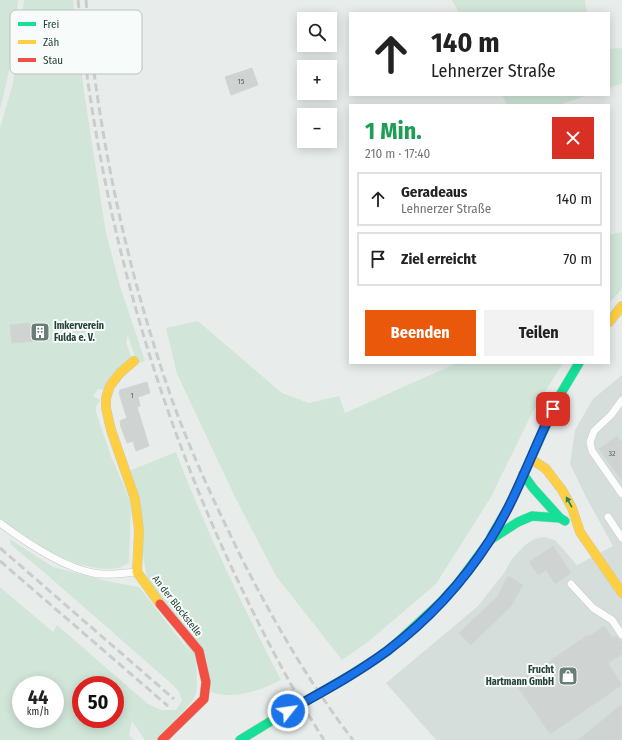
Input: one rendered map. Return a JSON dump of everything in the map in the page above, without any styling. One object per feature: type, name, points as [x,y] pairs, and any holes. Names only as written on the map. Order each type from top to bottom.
[{"type":"street","points":[[610,321],[622,306]]},
{"type":"street","points":[[134,362],[120,373],[110,386],[106,398],[106,408],[110,430],[135,499],[139,530],[137,572]]},
{"type":"street","points":[[240,740],[349,676],[388,651],[440,603],[459,582],[490,540],[509,506],[560,395],[578,364]]},
{"type":"street","points":[[530,459],[546,469],[562,490],[572,508],[580,532],[622,593]]},
{"type":"street","points":[[524,474],[533,488],[560,518],[580,532]]},
{"type":"street","points":[[490,540],[518,522],[532,516],[560,518]]},
{"type":"street","name":"An der Blockstelle","points":[[137,572],[165,612],[199,651],[206,682],[204,698],[162,740]]},
{"type":"lane","points":[[622,400],[611,414],[594,431],[590,442],[592,452],[622,494]]},
{"type":"lane","points":[[608,517],[622,538]]},
{"type":"lane","points":[[0,523],[20,538],[64,562],[93,573],[113,574],[137,572]]},
{"type":"lane","points":[[571,584],[593,608],[612,620],[622,635]]},
{"type":"shaded area","points":[[622,375],[622,740],[436,740],[386,683],[478,606],[504,573],[512,559],[525,545],[534,539],[544,537],[555,540],[577,565],[613,546],[570,464],[575,430],[593,399]]},
{"type":"green space","points":[[0,0],[18,0],[17,10],[10,10],[10,66],[0,109]]},
{"type":"green space","points":[[24,0],[73,0],[74,10],[23,10]]},
{"type":"green space","points":[[452,0],[585,0],[587,12],[458,12]]},
{"type":"green space","points":[[622,48],[622,83],[610,88],[610,49]]},
{"type":"green space","points":[[14,74],[82,74],[106,233],[120,286],[145,361],[137,364],[128,335],[126,342],[132,359],[104,390],[98,389],[93,396],[100,400],[96,407],[96,412],[111,456],[131,503],[129,563],[118,568],[103,569],[72,561],[40,546],[0,519],[0,128]]},
{"type":"green space","points":[[502,96],[585,96],[562,104],[506,104]]},
{"type":"green space","points":[[622,232],[622,289],[610,302],[610,235]]},
{"type":"green space","points":[[198,321],[282,393],[309,403],[339,396],[345,413],[455,364],[562,364],[533,411],[491,497],[436,584],[369,641],[342,660],[276,576],[235,497],[177,374],[166,328]]},
{"type":"green space","points":[[176,452],[225,568],[281,680],[256,691],[238,695],[211,692],[209,684],[147,579],[129,471]]},
{"type":"green space","points":[[10,539],[53,567],[111,582],[139,587],[196,660],[196,694],[192,702],[156,740],[145,740],[132,721],[129,735],[134,740],[0,740],[0,587],[53,632],[57,625],[116,676],[72,676],[72,728],[124,728],[124,683],[148,704],[161,710],[176,710],[182,701],[179,692],[173,685],[11,545]]},
{"type":"building","points":[[252,68],[258,85],[231,95],[225,77]]},
{"type":"building","points":[[29,323],[29,325],[47,323],[48,340],[12,343],[10,325]]},
{"type":"building","points":[[147,382],[150,393],[138,397],[140,406],[137,407],[149,446],[136,451],[133,441],[127,443],[121,427],[120,421],[127,418],[119,393],[120,390]]},
{"type":"building","points":[[617,436],[622,443],[622,481],[599,449]]},
{"type":"building","points":[[553,546],[571,573],[555,584],[546,570],[538,575],[529,562]]},
{"type":"building","points":[[508,576],[523,585],[511,606],[471,645],[459,633],[498,596]]},
{"type":"building","points":[[604,626],[613,638],[616,636],[622,642],[622,654],[608,663],[622,685],[550,734],[516,684],[588,635],[590,636]]},
{"type":"building","points":[[622,704],[622,740],[578,740]]},
{"type":"railway","points":[[78,0],[79,10]]},
{"type":"railway","points":[[86,0],[87,10]]},
{"type":"railway","points":[[86,74],[112,213],[128,282],[148,350],[171,418],[196,485],[235,575],[284,671],[324,740]]},
{"type":"railway","points":[[94,74],[106,150],[127,249],[154,346],[186,436],[232,539],[254,583],[307,675],[353,740]]},
{"type":"railway","points":[[0,548],[174,699]]},
{"type":"railway","points":[[0,561],[168,706]]},
{"type":"traffic: fast","points":[[491,537],[509,506],[560,395],[578,364]]},
{"type":"traffic: fast","points":[[523,474],[533,488],[560,518],[565,521]]},
{"type":"traffic: fast","points":[[349,676],[388,651],[440,603],[459,582],[490,540],[518,522],[532,516],[560,518]]},
{"type":"traffic: fast","points":[[276,718],[349,676]]},
{"type":"traffic: fast","points":[[240,740],[276,718]]},
{"type":"traffic: slow","points":[[610,321],[622,306]]},
{"type":"traffic: slow","points":[[134,361],[120,373],[110,386],[106,398],[106,408],[111,430],[135,499],[139,530],[137,572],[160,604]]},
{"type":"traffic: slow","points":[[531,459],[546,469],[562,490],[572,508],[580,532],[622,593]]},
{"type":"traffic: jam","points":[[160,604],[199,651],[206,682],[204,699],[162,740]]},
{"type":"place","name":"Imkerverein Fulda e. V.","points":[[40,332]]},
{"type":"place","name":"Frucht Hartmann GmbH","points":[[568,676]]},
{"type":"route","points":[[288,711],[362,668],[388,651],[440,603],[459,582],[490,540],[509,506],[553,409]]}]
